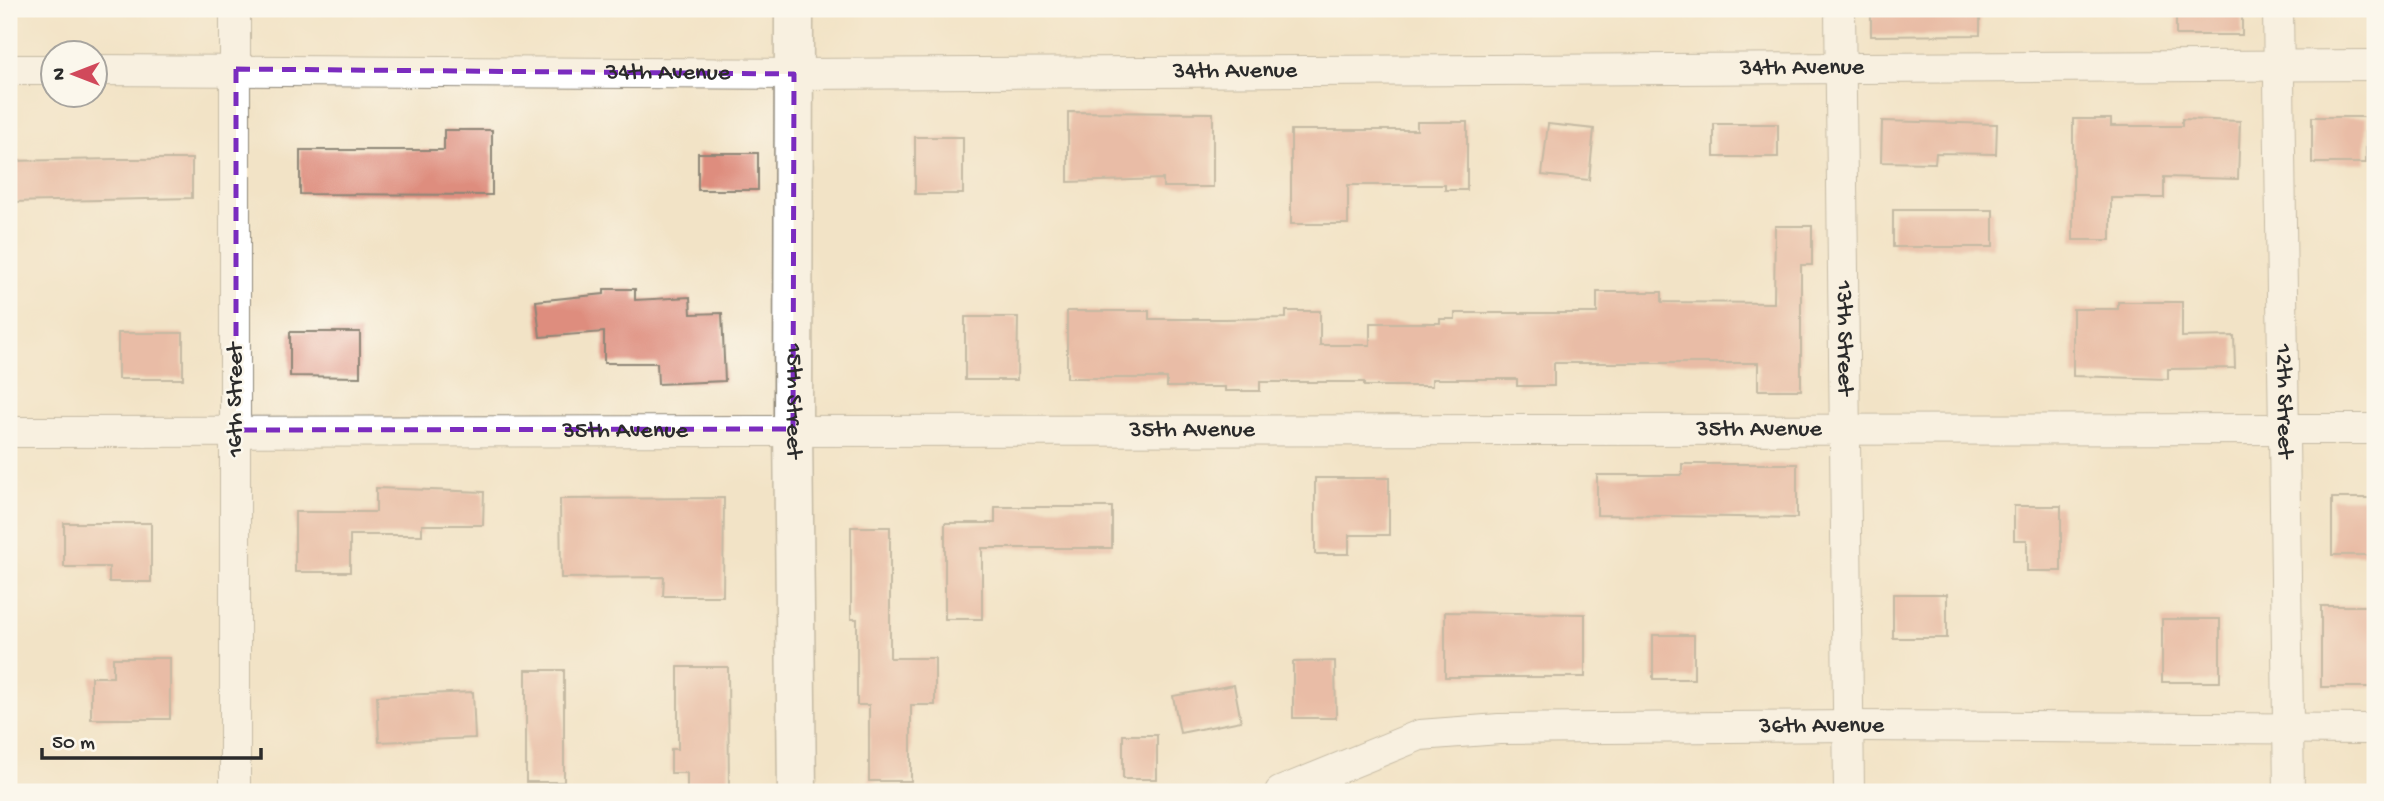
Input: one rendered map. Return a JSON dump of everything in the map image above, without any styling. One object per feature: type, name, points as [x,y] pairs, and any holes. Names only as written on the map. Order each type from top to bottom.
[{"type":"street","name":"16th Street","points":[[235,9],[235,792]]},
{"type":"street","name":"15th Street","points":[[794,9],[793,429],[797,792]]},
{"type":"street","name":"13th Street","points":[[1840,9],[1849,792]]},
{"type":"street","name":"12th Street","points":[[2278,9],[2289,792]]},
{"type":"street","name":"34th Avenue","points":[[108,70],[794,74],[2375,65]]},
{"type":"street","points":[[9,70],[38,70]]},
{"type":"street","name":"35th Avenue","points":[[9,432],[2375,429]]},
{"type":"street","name":"36th Avenue","points":[[1280,792],[1324,784],[1420,735],[1499,729],[1850,726],[2375,729]]},
{"type":"highlighted area","points":[[236,69],[794,74],[793,429],[236,430]]},
{"type":"building","points":[[1871,9],[1980,9],[1980,35],[1871,36]]},
{"type":"building","points":[[2176,9],[2242,9],[2242,35],[2176,35]]},
{"type":"building","points":[[1068,112],[1213,113],[1213,187],[1163,187],[1163,179],[1068,182]]},
{"type":"building","points":[[2312,117],[2366,117],[2366,163],[2312,163]]},
{"type":"building","points":[[2073,119],[2111,119],[2111,126],[2182,126],[2182,119],[2240,121],[2238,179],[2164,177],[2164,198],[2111,198],[2111,240],[2073,240]]},
{"type":"building","points":[[1882,121],[1997,124],[1996,154],[1936,153],[1935,163],[1881,162]]},
{"type":"building","points":[[1417,122],[1467,122],[1467,190],[1445,190],[1445,185],[1348,185],[1348,224],[1291,224],[1291,130],[1417,130]]},
{"type":"building","points":[[1548,124],[1594,129],[1589,180],[1542,175]]},
{"type":"building","points":[[1714,124],[1778,124],[1778,157],[1714,157]]},
{"type":"building","points":[[444,130],[492,130],[492,195],[300,194],[300,150],[444,150]]},
{"type":"building","points":[[915,137],[963,137],[963,194],[915,194]]},
{"type":"building","points":[[698,153],[758,153],[758,190],[698,190]]},
{"type":"building","points":[[192,159],[192,198],[9,202],[9,161]]},
{"type":"building","points":[[1893,210],[1993,210],[1993,247],[1893,247]]},
{"type":"building","points":[[1775,226],[1812,226],[1812,265],[1801,265],[1801,390],[1758,390],[1758,363],[1554,363],[1554,386],[1517,386],[1517,379],[1432,379],[1432,386],[1364,386],[1364,382],[1260,382],[1260,391],[1225,391],[1225,387],[1167,387],[1167,378],[1067,378],[1067,311],[1149,311],[1149,319],[1225,319],[1286,318],[1286,311],[1320,311],[1320,345],[1370,345],[1370,323],[1440,323],[1440,319],[1455,319],[1455,313],[1597,313],[1597,292],[1662,292],[1662,302],[1774,303]]},
{"type":"building","points":[[604,289],[635,289],[635,300],[690,297],[691,314],[722,313],[725,381],[658,384],[657,363],[604,363],[604,332],[540,337],[536,301],[604,294]]},
{"type":"building","points":[[2118,302],[2182,302],[2182,337],[2234,336],[2235,368],[2168,369],[2168,379],[2073,376],[2073,309],[2118,309]]},
{"type":"building","points":[[965,317],[1018,317],[1017,380],[965,380]]},
{"type":"building","points":[[290,332],[360,332],[360,377],[290,376]]},
{"type":"building","points":[[118,333],[183,333],[183,379],[118,379]]},
{"type":"building","points":[[1682,464],[1797,464],[1797,518],[1597,515],[1597,475],[1682,475]]},
{"type":"building","points":[[1315,478],[1389,478],[1389,535],[1349,535],[1349,554],[1315,554]]},
{"type":"building","points":[[376,488],[484,492],[483,525],[422,525],[422,535],[350,535],[350,572],[295,572],[295,512],[376,512]]},
{"type":"building","points":[[724,498],[723,596],[663,596],[664,577],[561,578],[560,499]]},
{"type":"building","points":[[2332,498],[2375,498],[2375,555],[2332,555]]},
{"type":"building","points":[[2014,506],[2061,506],[2061,571],[2027,571],[2027,540],[2014,540]]},
{"type":"building","points":[[995,507],[1112,507],[1112,548],[982,548],[982,619],[945,619],[945,523],[995,523]]},
{"type":"building","points":[[64,523],[151,523],[151,582],[109,582],[109,567],[64,567]]},
{"type":"building","points":[[851,527],[890,527],[890,658],[935,658],[935,705],[911,705],[911,781],[869,781],[869,705],[857,705],[857,619],[851,619]]},
{"type":"building","points":[[1893,594],[1947,594],[1947,638],[1893,638]]},
{"type":"building","points":[[2321,606],[2375,606],[2375,687],[2321,687]]},
{"type":"building","points":[[1445,612],[1585,614],[1585,677],[1445,677]]},
{"type":"building","points":[[2162,619],[2220,619],[2220,682],[2162,682]]},
{"type":"building","points":[[1653,635],[1694,635],[1694,679],[1653,679]]},
{"type":"building","points":[[113,658],[170,658],[170,719],[91,719],[91,677],[113,677]]},
{"type":"building","points":[[1335,661],[1336,718],[1293,718],[1293,662]]},
{"type":"building","points":[[678,667],[728,667],[729,792],[687,792],[687,773],[671,773],[671,749],[678,749]]},
{"type":"building","points":[[526,670],[564,670],[564,782],[526,782]]},
{"type":"building","points":[[1234,685],[1241,721],[1180,733],[1173,696]]},
{"type":"building","points":[[473,692],[475,738],[379,742],[377,696]]},
{"type":"building","points":[[1123,735],[1157,735],[1157,779],[1123,779]]}]
